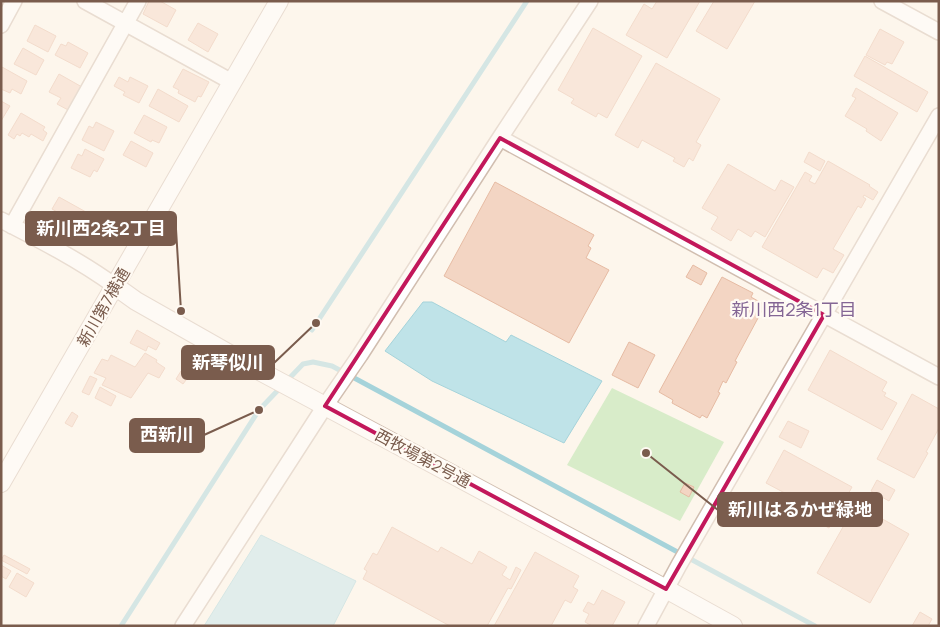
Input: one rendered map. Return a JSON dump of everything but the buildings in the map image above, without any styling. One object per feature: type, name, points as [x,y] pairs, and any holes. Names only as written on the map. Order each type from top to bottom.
[{"type":"street","points":[[1,25],[14,1]]},
{"type":"street","points":[[85,1],[232,82]]},
{"type":"street","points":[[115,286],[71,257],[7,222],[138,1]]},
{"type":"street","name":"新川第7横通","points":[[1,483],[279,1]]},
{"type":"street","points":[[184,626],[325,406],[360,356],[590,1]]},
{"type":"street","points":[[882,1],[939,32]]},
{"type":"street","points":[[646,626],[666,588],[939,116]]},
{"type":"street","points":[[500,138],[939,377]]},
{"type":"street","name":"西牧場第2号通","points":[[115,286],[136,301],[305,395],[666,588],[733,626]]},
{"type":"highlighted area","points":[[500,138],[824,315],[666,589],[325,406]]},
{"type":"green space","points":[[612,388],[724,442],[680,521],[567,465]]},
{"type":"water","points":[[423,302],[432,302],[506,342],[511,335],[602,381],[564,443],[432,381],[385,351]]},
{"type":"water","points":[[261,535],[356,581],[333,626],[204,626]]},
{"type":"waterway","points":[[312,330],[527,1]]},
{"type":"waterway","points":[[121,626],[259,410],[303,364],[313,362],[332,366],[815,626]]},
{"type":"place","name":"新川西2条2丁目","points":[[181,311]]},
{"type":"place","name":"新琴似川","points":[[316,323]]},
{"type":"place","name":"西新川","points":[[259,410]]},
{"type":"place","name":"新川はるかぜ緑地","points":[[646,453]]},
{"type":"district","name":"新川西2条1丁目","points":[[794,309]]}]
